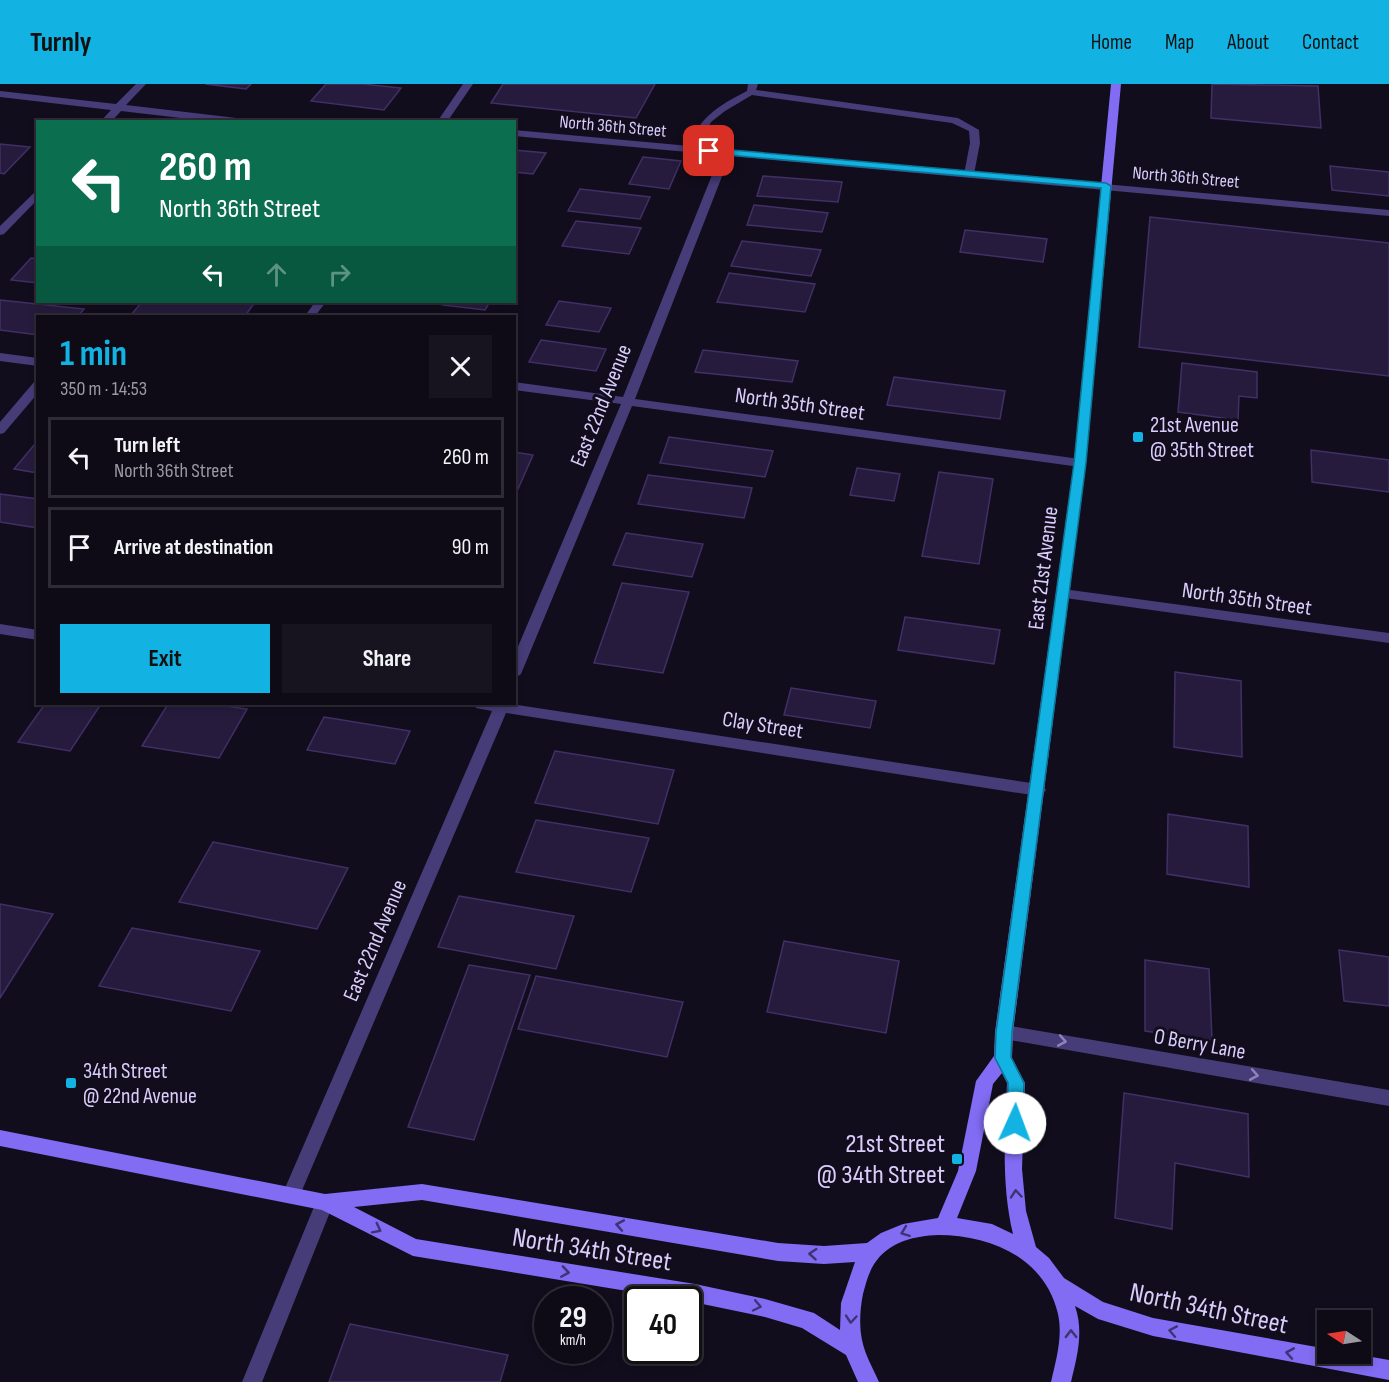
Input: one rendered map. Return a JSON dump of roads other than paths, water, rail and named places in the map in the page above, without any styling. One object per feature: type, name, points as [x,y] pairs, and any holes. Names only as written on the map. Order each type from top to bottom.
[{"type":"street","points":[[107,120],[141,84]]},
{"type":"street","points":[[443,120],[468,84]]},
{"type":"street","name":"East 21st Avenue","points":[[1027,1251],[1017,1211],[1013,1169],[1016,1083],[1003,1058],[1004,1032],[1080,463],[1116,84]]},
{"type":"street","points":[[691,150],[699,130],[712,114],[752,88],[954,120],[974,130],[975,143],[969,174]]},
{"type":"street","points":[[0,94],[228,120]]},
{"type":"street","name":"North 36th Street","points":[[516,133],[1389,213]]},
{"type":"street","name":"East 22nd Avenue","points":[[516,669],[628,401],[726,153]]},
{"type":"street","points":[[0,232],[36,194]]},
{"type":"street","points":[[0,357],[36,362]]},
{"type":"street","name":"North 35th Street","points":[[516,386],[1080,463]]},
{"type":"street","points":[[0,430],[36,387]]},
{"type":"street","name":"North 35th Street","points":[[1063,594],[1389,638]]},
{"type":"street","points":[[0,629],[36,635]]},
{"type":"street","name":"East 22nd Avenue","points":[[291,1195],[502,705]]},
{"type":"street","name":"Clay Street","points":[[502,705],[1038,790]]},
{"type":"street","name":"O Berry Lane","points":[[1004,1032],[1389,1098]]},
{"type":"street","points":[[945,1224],[966,1171],[985,1081],[1003,1058]]},
{"type":"street","name":"North 34th Street","points":[[0,1138],[325,1202],[413,1247],[695,1293],[765,1308],[807,1320],[852,1348]]},
{"type":"street","name":"North 34th Street","points":[[325,1202],[422,1192],[778,1252],[824,1255],[871,1252]]},
{"type":"street","points":[[252,1382],[325,1202]]},
{"type":"street","points":[[869,1382],[852,1348],[849,1326],[860,1271],[871,1252],[888,1239],[915,1228],[945,1224],[988,1230],[1011,1240],[1027,1251],[1060,1286],[1069,1311],[1072,1338],[1067,1366],[1061,1382]]},
{"type":"street","name":"North 34th Street","points":[[1060,1286],[1098,1310],[1153,1328],[1389,1370]]},
{"type":"place","name":"21st Avenue @ 35th Street","points":[[1138,437]]},
{"type":"place","name":"34th Street @ 22nd Avenue","points":[[71,1083]]},
{"type":"place","name":"21st Street @ 34th Street","points":[[957,1159]]}]
